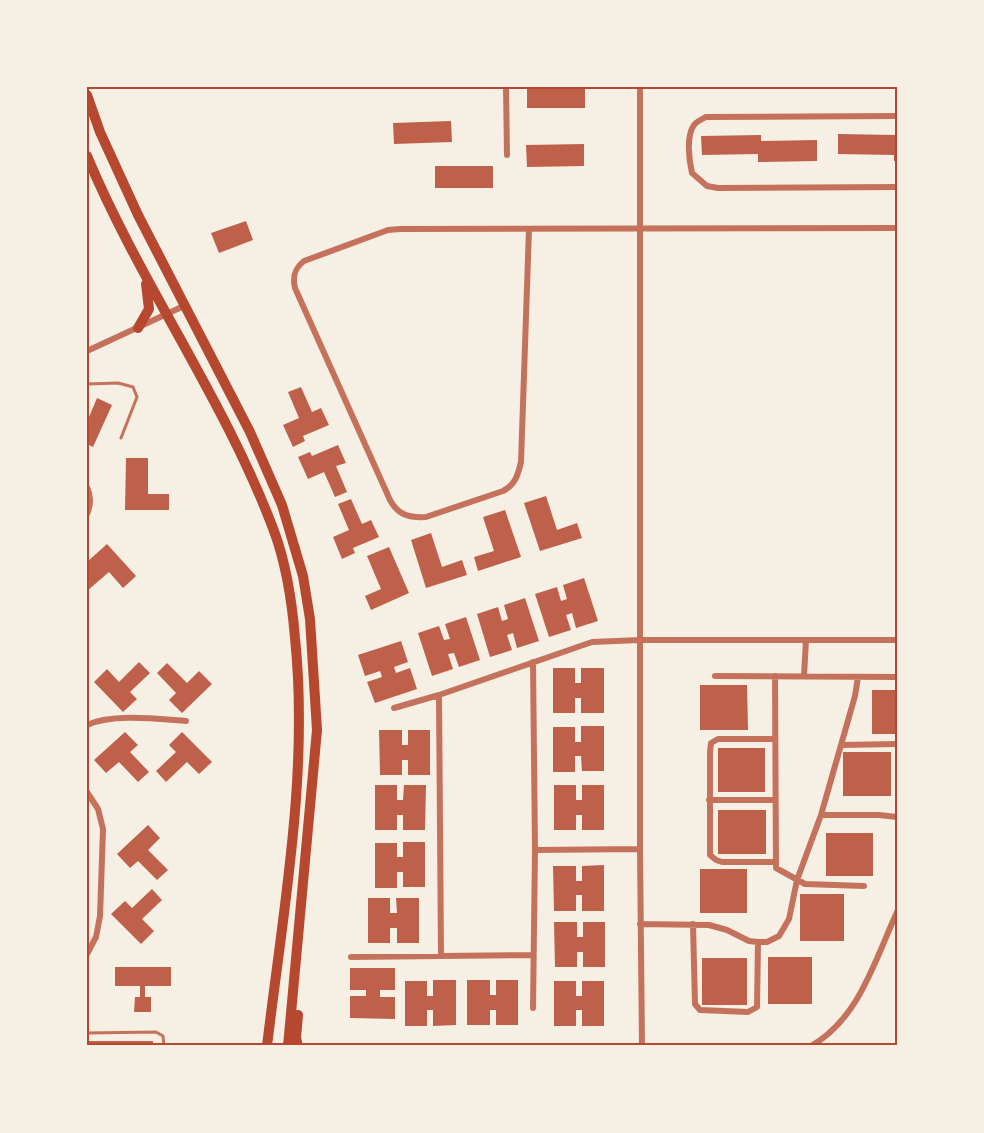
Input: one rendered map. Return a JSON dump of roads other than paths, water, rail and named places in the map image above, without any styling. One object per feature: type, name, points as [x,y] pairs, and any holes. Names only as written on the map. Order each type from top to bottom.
[{"type":"main road","points":[[87,95],[100,132],[123,184],[250,432],[282,505],[303,576],[310,620],[318,730],[288,1046]]},
{"type":"main road","points":[[87,156],[120,230],[167,315],[254,485],[284,562],[300,682],[300,728],[295,812],[267,1046]]},
{"type":"main road","points":[[138,328],[149,309],[144,273]]},
{"type":"main road","points":[[298,951],[301,983],[298,1046]]},
{"type":"street","points":[[506,87],[507,155]]},
{"type":"street","points":[[640,87],[642,1046]]},
{"type":"street","points":[[897,116],[706,117],[694,125],[690,132],[689,149],[692,173],[707,186],[718,188],[897,187]]},
{"type":"street","points":[[529,229],[519,471],[513,484],[503,491],[426,517],[408,517],[394,507],[295,288],[297,266],[304,261],[388,230],[641,228],[897,228]]},
{"type":"street","points":[[87,351],[186,305]]},
{"type":"street","points":[[87,486],[90,507],[87,514]]},
{"type":"street","points":[[804,676],[806,640]]},
{"type":"street","points":[[394,708],[439,695],[592,642],[897,640]]},
{"type":"street","points":[[533,662],[535,850],[533,1008]]},
{"type":"street","points":[[715,676],[897,676]]},
{"type":"street","points":[[775,676],[774,862],[779,872],[812,885],[864,886]]},
{"type":"street","points":[[640,924],[693,924],[719,927],[749,941],[758,942],[773,940],[784,930],[789,919],[797,880],[821,815],[855,696],[858,677]]},
{"type":"street","points":[[439,695],[441,956]]},
{"type":"street","points":[[87,725],[104,720],[186,721]]},
{"type":"street","points":[[774,862],[722,862],[712,858],[709,848],[709,800],[710,752],[714,741],[718,739],[775,739]]},
{"type":"street","points":[[841,745],[897,744]]},
{"type":"street","points":[[87,792],[98,809],[103,829],[100,916],[96,938],[87,954]]},
{"type":"street","points":[[709,800],[774,800]]},
{"type":"street","points":[[821,815],[897,817]]},
{"type":"street","points":[[535,850],[640,849]]},
{"type":"street","points":[[811,1046],[840,1025],[855,1005],[897,912]]},
{"type":"street","points":[[693,924],[694,999],[696,1007],[700,1010],[748,1012],[756,1007],[758,942]]},
{"type":"street","points":[[351,957],[533,955]]},
{"type":"lane","points":[[87,384],[118,383],[133,387],[137,398],[121,438]]},
{"type":"lane","points":[[87,1033],[156,1032],[163,1036],[164,1046]]}]
